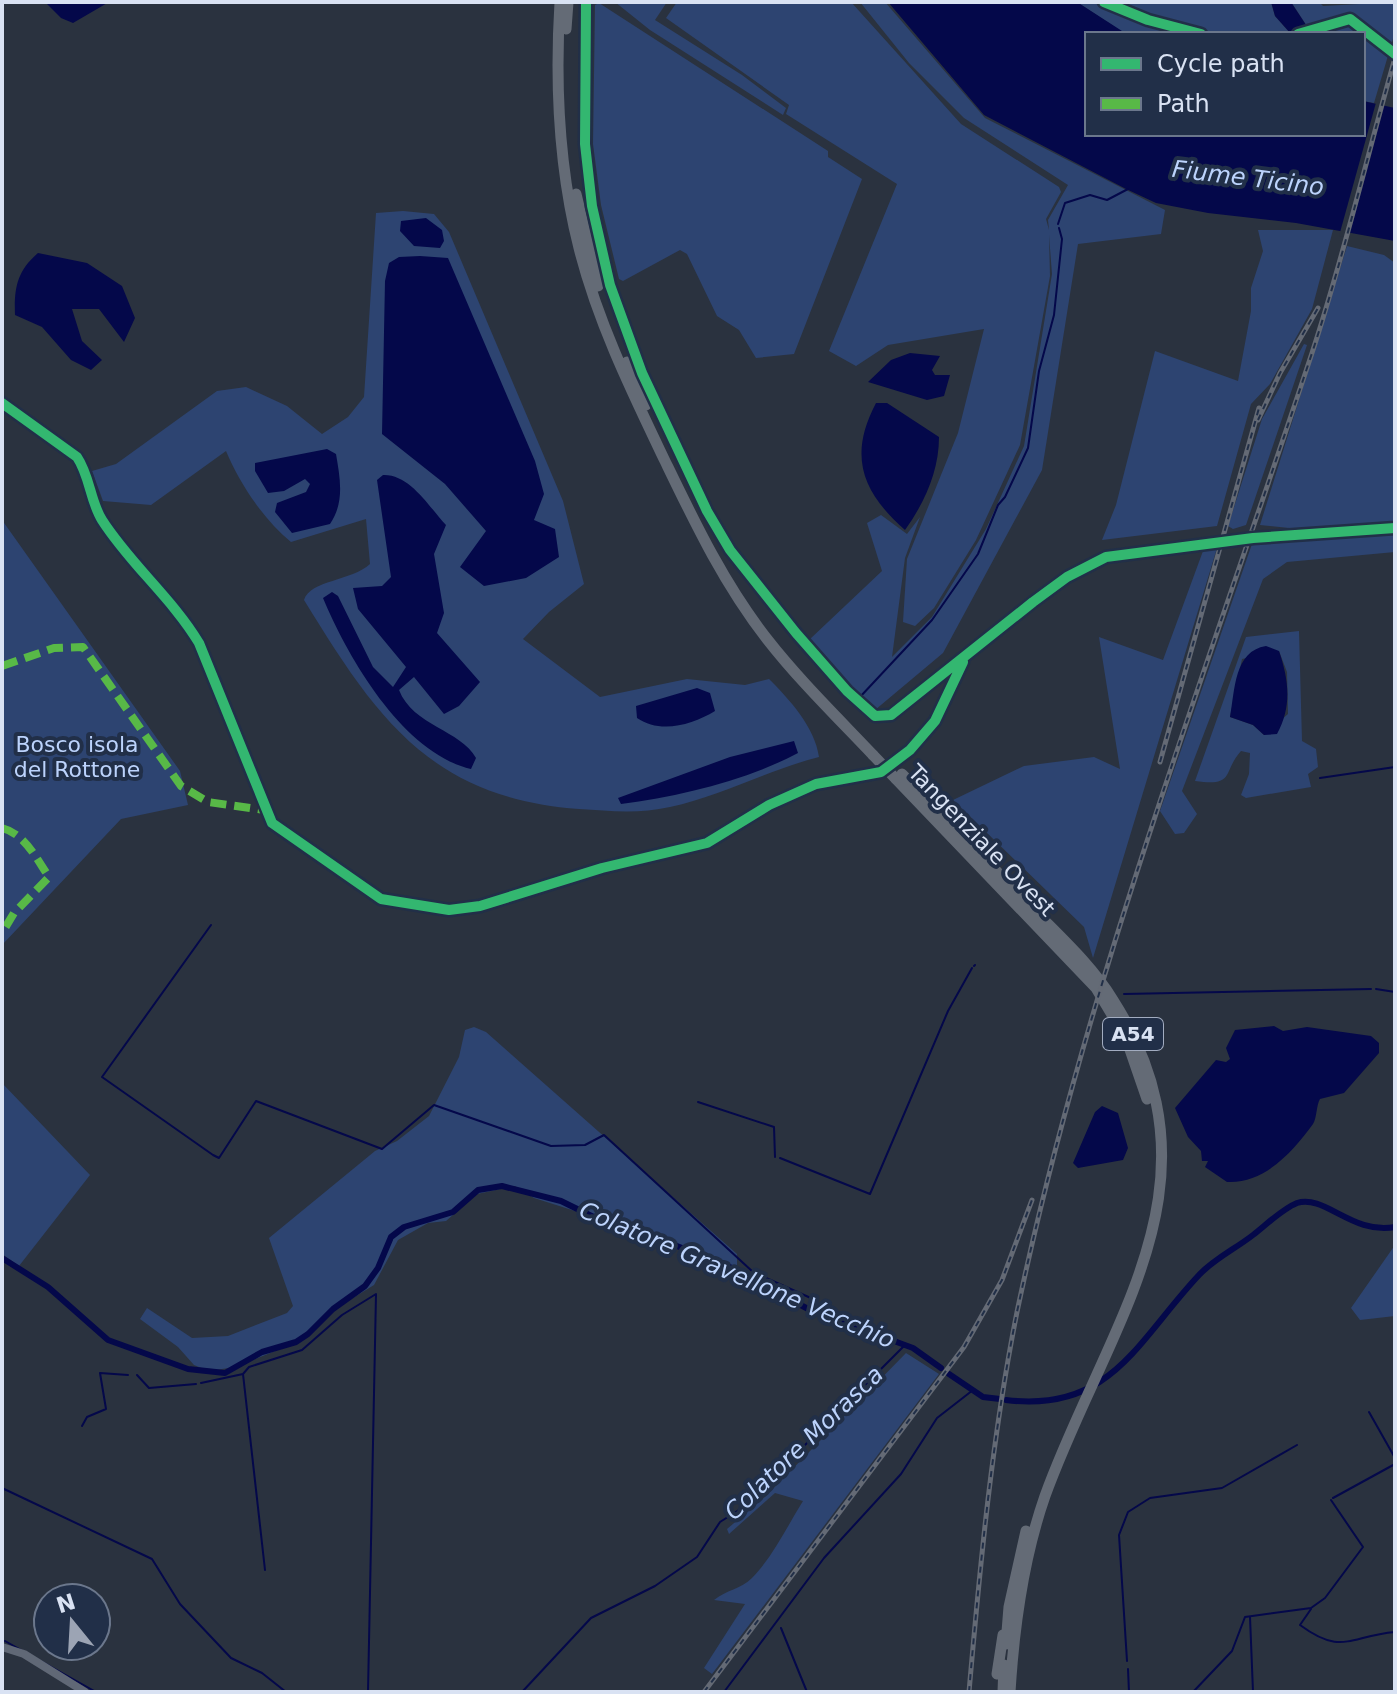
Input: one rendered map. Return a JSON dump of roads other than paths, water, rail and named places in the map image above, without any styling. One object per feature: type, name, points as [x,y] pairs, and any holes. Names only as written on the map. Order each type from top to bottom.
[{"type":"highway","name":"Tangenziale Ovest","points":[[560,2],[558,77],[567,181],[579,247],[610,341],[691,516],[736,596],[782,658],[1085,975],[1116,1019],[1140,1075],[1151,1119],[1154,1187],[1151,1210],[1140,1258],[1097,1367],[1037,1498],[1014,1606],[1003,1692]]},
{"type":"highway","name":"Tangenziale Ovest","points":[[568,2],[566,92],[575,188],[597,281],[617,338],[731,575],[789,654],[876,753]]},
{"type":"highway","name":"Tangenziale Ovest","points":[[1010,1692],[1014,1606]]},
{"type":"highway","points":[[995,1692],[1014,1606]]},
{"type":"highway","points":[[1014,1606],[1017,1692]]},
{"type":"street","points":[[586,2],[585,144],[592,206],[610,285],[642,373],[707,511],[730,550],[757,586],[863,708],[875,716],[891,715],[1044,593],[1097,561],[1131,552],[1253,538],[1395,528]]},
{"type":"street","points":[[2,403],[77,457],[93,504],[104,523],[183,617],[199,643],[272,823],[381,899],[433,908],[466,908],[602,868],[707,843],[769,805],[816,784],[881,772],[910,750],[935,721],[967,656]]},
{"type":"street","points":[[942,675],[954,679]]},
{"type":"street","points":[[2,1647],[24,1654],[85,1692]]},
{"type":"water","points":[[45,2],[109,2],[73,23],[61,18]]},
{"type":"water","name":"Fiume Ticino","points":[[888,2],[1077,2],[1122,31],[1085,32],[1085,136],[1365,136],[1365,101],[1395,108],[1395,241],[1156,203],[984,115]]},
{"type":"water","points":[[1271,2],[1291,2],[1311,32],[1289,32],[1275,16]]},
{"type":"water","points":[[426,218],[442,230],[444,241],[440,248],[414,246],[400,231],[401,221]]},
{"type":"water","points":[[38,253],[87,263],[122,286],[135,318],[124,342],[99,309],[72,309],[82,341],[102,360],[91,370],[71,360],[42,327],[15,315],[18,281],[25,266]]},
{"type":"water","points":[[399,257],[448,258],[535,461],[544,494],[534,520],[555,529],[559,557],[526,578],[484,586],[460,567],[486,531],[445,484],[382,434],[385,281],[389,263]]},
{"type":"water","points":[[910,353],[940,356],[932,370],[935,375],[950,375],[944,396],[927,400],[868,382],[891,360]]},
{"type":"water","points":[[876,403],[887,403],[939,437],[930,486],[905,530],[878,502],[864,472],[863,440]]},
{"type":"water","points":[[327,449],[336,454],[339,472],[340,499],[335,516],[330,524],[292,533],[275,512],[277,503],[306,492],[310,484],[305,479],[284,491],[268,493],[255,471],[255,463]]},
{"type":"water","points":[[383,475],[393,476],[410,486],[446,525],[434,554],[444,613],[437,633],[480,682],[459,706],[444,714],[414,677],[399,690],[415,712],[469,749],[476,758],[471,769],[446,760],[401,724],[363,674],[323,598],[332,592],[338,596],[373,667],[393,687],[406,667],[358,609],[353,588],[382,586],[391,577],[377,480]]},
{"type":"water","points":[[1266,646],[1279,651],[1285,672],[1287,704],[1277,734],[1264,735],[1253,725],[1230,717],[1235,684],[1242,664],[1255,649]]},
{"type":"water","points":[[697,688],[710,693],[715,711],[696,720],[666,727],[637,718],[636,706]]},
{"type":"water","points":[[794,741],[798,753],[756,772],[689,792],[643,801],[621,804],[618,798],[730,757]]},
{"type":"water","points":[[1274,1026],[1283,1031],[1307,1027],[1371,1036],[1379,1043],[1379,1053],[1344,1093],[1320,1099],[1313,1124],[1277,1164],[1254,1178],[1227,1182],[1205,1167],[1208,1161],[1202,1161],[1201,1151],[1188,1137],[1175,1108],[1216,1060],[1226,1062],[1230,1059],[1226,1048],[1235,1030]]},
{"type":"water","points":[[1102,1106],[1118,1113],[1128,1148],[1123,1160],[1078,1168],[1073,1163],[1095,1112]]},
{"type":"waterway","points":[[1058,224],[1065,203],[1090,195],[1107,200],[1128,189]]},
{"type":"waterway","points":[[860,697],[932,620],[978,554],[998,505],[1005,497],[1028,448],[1039,371],[1054,315],[1062,239],[1059,228]]},
{"type":"waterway","points":[[1320,778],[1395,767]]},
{"type":"waterway","points":[[211,925],[102,1077],[213,1155],[219,1158],[256,1101],[382,1149],[434,1105],[551,1146],[585,1145],[604,1135],[753,1272],[813,1299],[810,1310]]},
{"type":"waterway","points":[[780,1158],[870,1194],[948,1011],[972,968]]},
{"type":"waterway","points":[[1124,994],[1371,989]]},
{"type":"waterway","points":[[1376,989],[1395,992]]},
{"type":"waterway","points":[[698,1102],[774,1127],[775,1157]]},
{"type":"waterway","name":"Colatore Gravellone Vecchio","points":[[2,1258],[48,1287],[108,1340],[188,1369],[225,1373],[262,1352],[296,1342],[308,1334],[333,1309],[365,1286],[378,1268],[391,1237],[404,1227],[453,1212],[478,1190],[502,1186],[561,1201],[616,1228],[653,1237],[722,1263],[810,1310],[913,1348],[941,1368]]},
{"type":"waterway","points":[[1006,1400],[1042,1401],[1072,1395],[1097,1384],[1138,1347],[1205,1269],[1297,1203],[1318,1204],[1365,1225],[1395,1227]]},
{"type":"waterway","points":[[243,1374],[249,1367],[302,1350],[342,1315],[376,1294],[368,1692]]},
{"type":"waterway","name":"Colatore Morasca","points":[[522,1692],[591,1618],[655,1586],[697,1557],[720,1522],[742,1508],[905,1345]]},
{"type":"waterway","points":[[82,1426],[87,1417],[106,1409],[100,1373],[128,1375]]},
{"type":"waterway","points":[[201,1383],[243,1374],[265,1570]]},
{"type":"waterway","points":[[949,1374],[983,1397],[1000,1399]]},
{"type":"waterway","points":[[137,1375],[149,1388],[196,1384]]},
{"type":"waterway","points":[[724,1692],[824,1558],[901,1474],[937,1418],[973,1390]]},
{"type":"waterway","points":[[1369,1412],[1395,1458]]},
{"type":"waterway","points":[[1127,1661],[1119,1535],[1128,1512],[1150,1498],[1222,1488],[1297,1445]]},
{"type":"waterway","points":[[1333,1498],[1395,1464]]},
{"type":"waterway","name":"Colatore Morasca","points":[[2,1488],[152,1559],[180,1604],[231,1658],[262,1673],[286,1692]]},
{"type":"waterway","points":[[1193,1692],[1232,1651],[1245,1617],[1311,1608],[1325,1598],[1363,1547],[1331,1500]]},
{"type":"waterway","points":[[1311,1609],[1300,1625],[1326,1640],[1346,1642],[1395,1632]]},
{"type":"waterway","points":[[1250,1617],[1253,1692]]},
{"type":"waterway","points":[[781,1628],[807,1692]]},
{"type":"waterway","points":[[5,1641],[96,1692]]},
{"type":"waterway","points":[[1128,1669],[1129,1692]]},
{"type":"railway","points":[[969,1692],[982,1549],[1000,1406],[1017,1312],[1045,1189],[1077,1068],[1151,828],[1324,316],[1395,58]]},
{"type":"railway","points":[[1258,420],[1280,373],[1318,308]]},
{"type":"railway","points":[[1160,762],[1259,408]]},
{"type":"railway","points":[[704,1692],[964,1347],[1002,1280],[1032,1200]]},
{"type":"park label","name":"Bosco isola del Rottone","points":[[77,756]]}]
